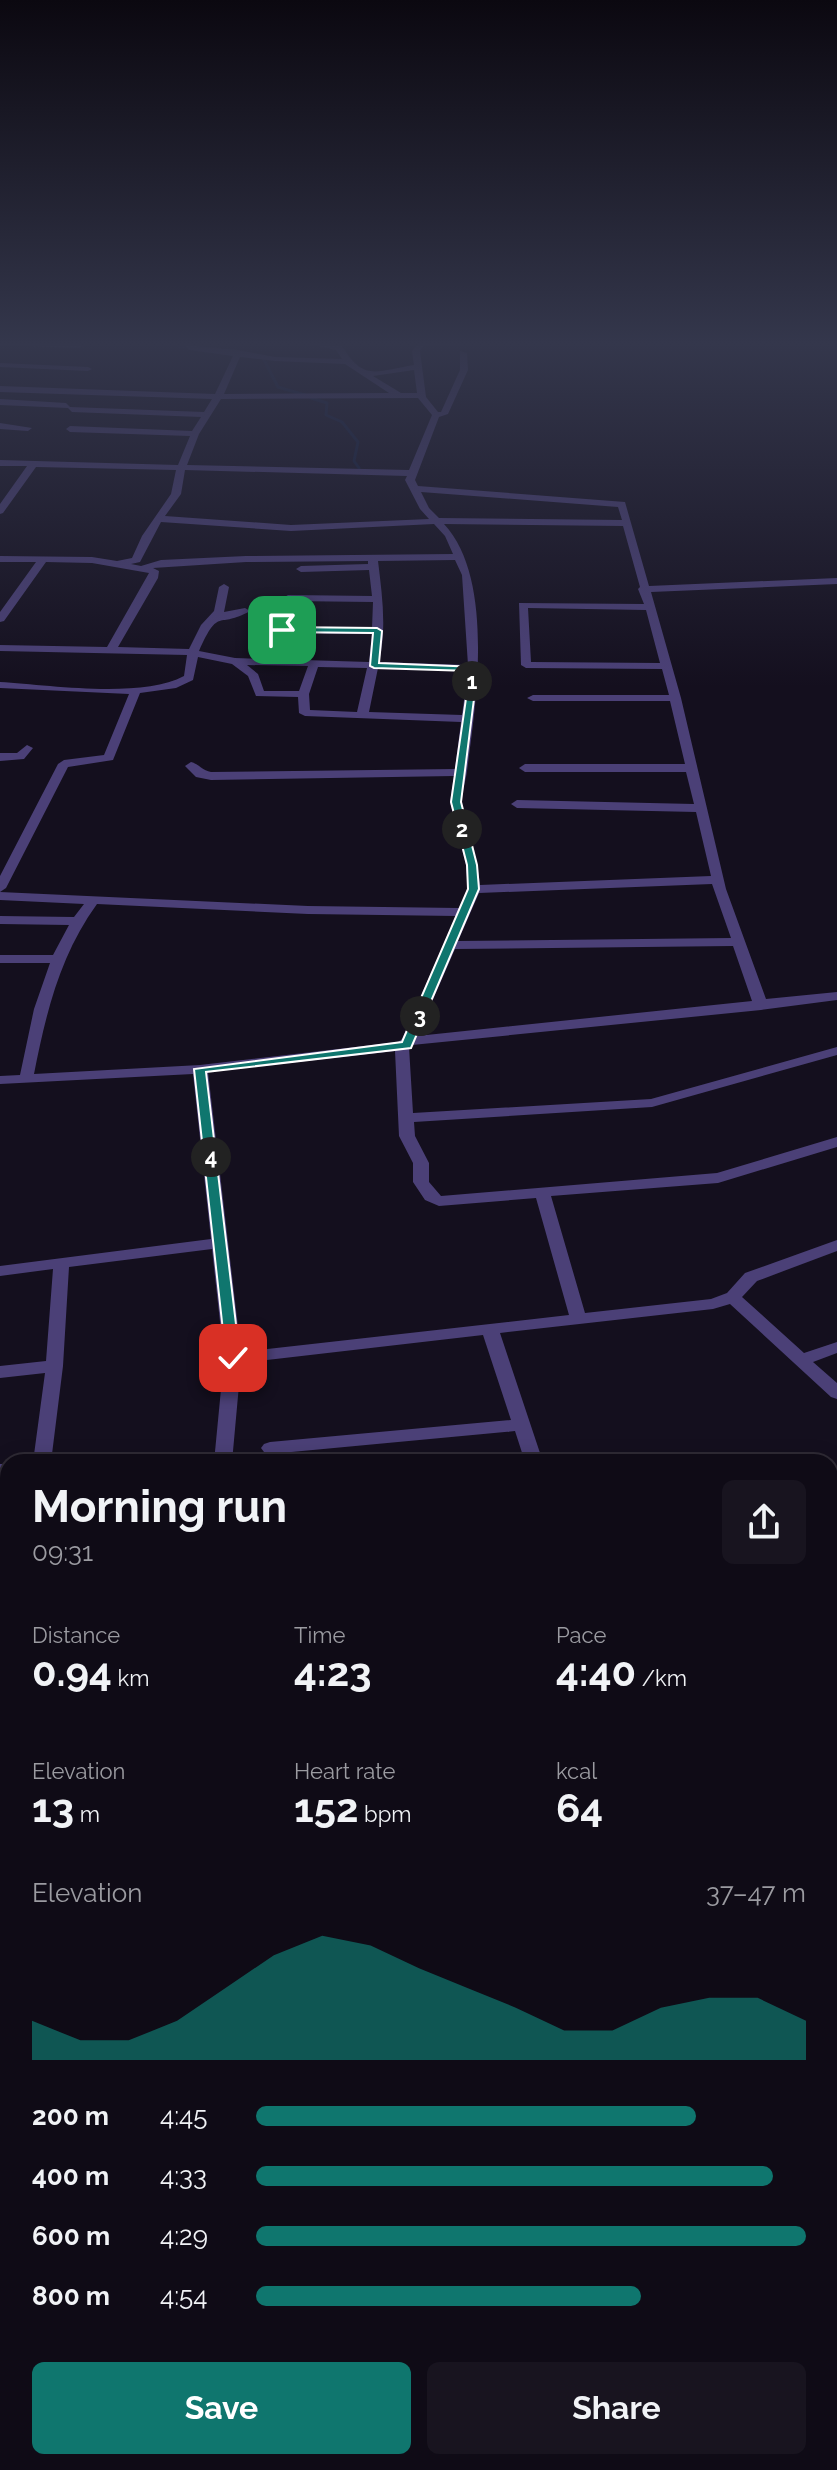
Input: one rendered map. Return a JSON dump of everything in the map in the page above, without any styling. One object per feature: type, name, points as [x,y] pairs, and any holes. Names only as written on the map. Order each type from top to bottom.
[{"type":"street","points":[[118,564],[136,560],[176,494],[187,456]]},
{"type":"street","points":[[418,456],[410,480],[417,489],[417,496],[438,521],[460,557],[467,575],[474,668],[456,802],[472,865],[474,889],[405,1043],[407,1136],[421,1163],[421,1182],[431,1197],[452,1202],[543,1195],[718,1178],[837,1142]]},
{"type":"street","points":[[0,463],[410,473]]},
{"type":"street","points":[[0,511],[34,463]]},
{"type":"street","points":[[417,489],[622,504],[675,698],[718,880],[761,1006]]},
{"type":"street","points":[[160,519],[291,528],[438,521],[628,523]]},
{"type":"street","points":[[301,569],[460,557]]},
{"type":"street","points":[[0,559],[118,564],[154,571],[153,578],[110,651]]},
{"type":"street","points":[[145,567],[161,563],[230,559],[372,562]]},
{"type":"street","points":[[0,619],[43,560]]},
{"type":"street","points":[[362,716],[374,666],[377,631],[378,599],[372,562]]},
{"type":"street","points":[[643,589],[837,581]]},
{"type":"street","points":[[216,617],[224,587]]},
{"type":"street","points":[[0,597],[14,597]]},
{"type":"street","points":[[288,598],[378,599]]},
{"type":"street","points":[[649,607],[523,605],[526,665],[665,666]]},
{"type":"street","points":[[0,685],[164,690],[186,682],[193,653],[206,625],[216,617],[245,611]]},
{"type":"street","points":[[282,630],[377,631]]},
{"type":"street","points":[[0,648],[193,653],[235,661],[474,668]]},
{"type":"street","points":[[235,661],[253,674],[260,694],[303,694]]},
{"type":"street","points":[[314,664],[303,694],[305,713],[469,719]]},
{"type":"street","points":[[0,888],[64,764],[109,758],[136,690]]},
{"type":"street","points":[[533,698],[675,698]]},
{"type":"street","points":[[0,757],[20,757],[27,748]]},
{"type":"street","points":[[191,766],[200,774],[211,776],[462,772]]},
{"type":"street","points":[[525,768],[690,768]]},
{"type":"street","points":[[517,804],[700,808]]},
{"type":"street","points":[[474,889],[718,880]]},
{"type":"street","points":[[0,896],[92,902],[462,912]]},
{"type":"street","points":[[26,1079],[35,1032],[59,959],[75,921],[92,902]]},
{"type":"street","points":[[0,920],[75,921]]},
{"type":"street","points":[[449,945],[737,942]]},
{"type":"street","points":[[0,959],[59,959]]},
{"type":"street","points":[[0,1080],[200,1069],[405,1043],[837,996]]},
{"type":"street","points":[[408,1118],[652,1103],[837,1051]]},
{"type":"street","points":[[200,1069],[233,1358],[224,1454]]},
{"type":"street","points":[[543,1195],[579,1320]]},
{"type":"street","points":[[0,1271],[221,1243]]},
{"type":"street","points":[[233,1358],[713,1304],[733,1297],[751,1277],[837,1245]]},
{"type":"street","points":[[43,1454],[54,1366],[61,1265]]},
{"type":"street","points":[[733,1297],[837,1393]]},
{"type":"street","points":[[490,1330],[531,1454]]},
{"type":"street","points":[[801,1360],[837,1347]]},
{"type":"street","points":[[0,1372],[54,1366]]},
{"type":"street","points":[[270,1448],[521,1425]]},
{"type":"waterway","points":[[355,456],[354,461],[359,468]]},
{"type":"route","points":[[233,1358],[200,1069],[407,1045],[474,889],[472,865],[456,802],[474,668],[374,666],[377,631],[282,630]]}]
